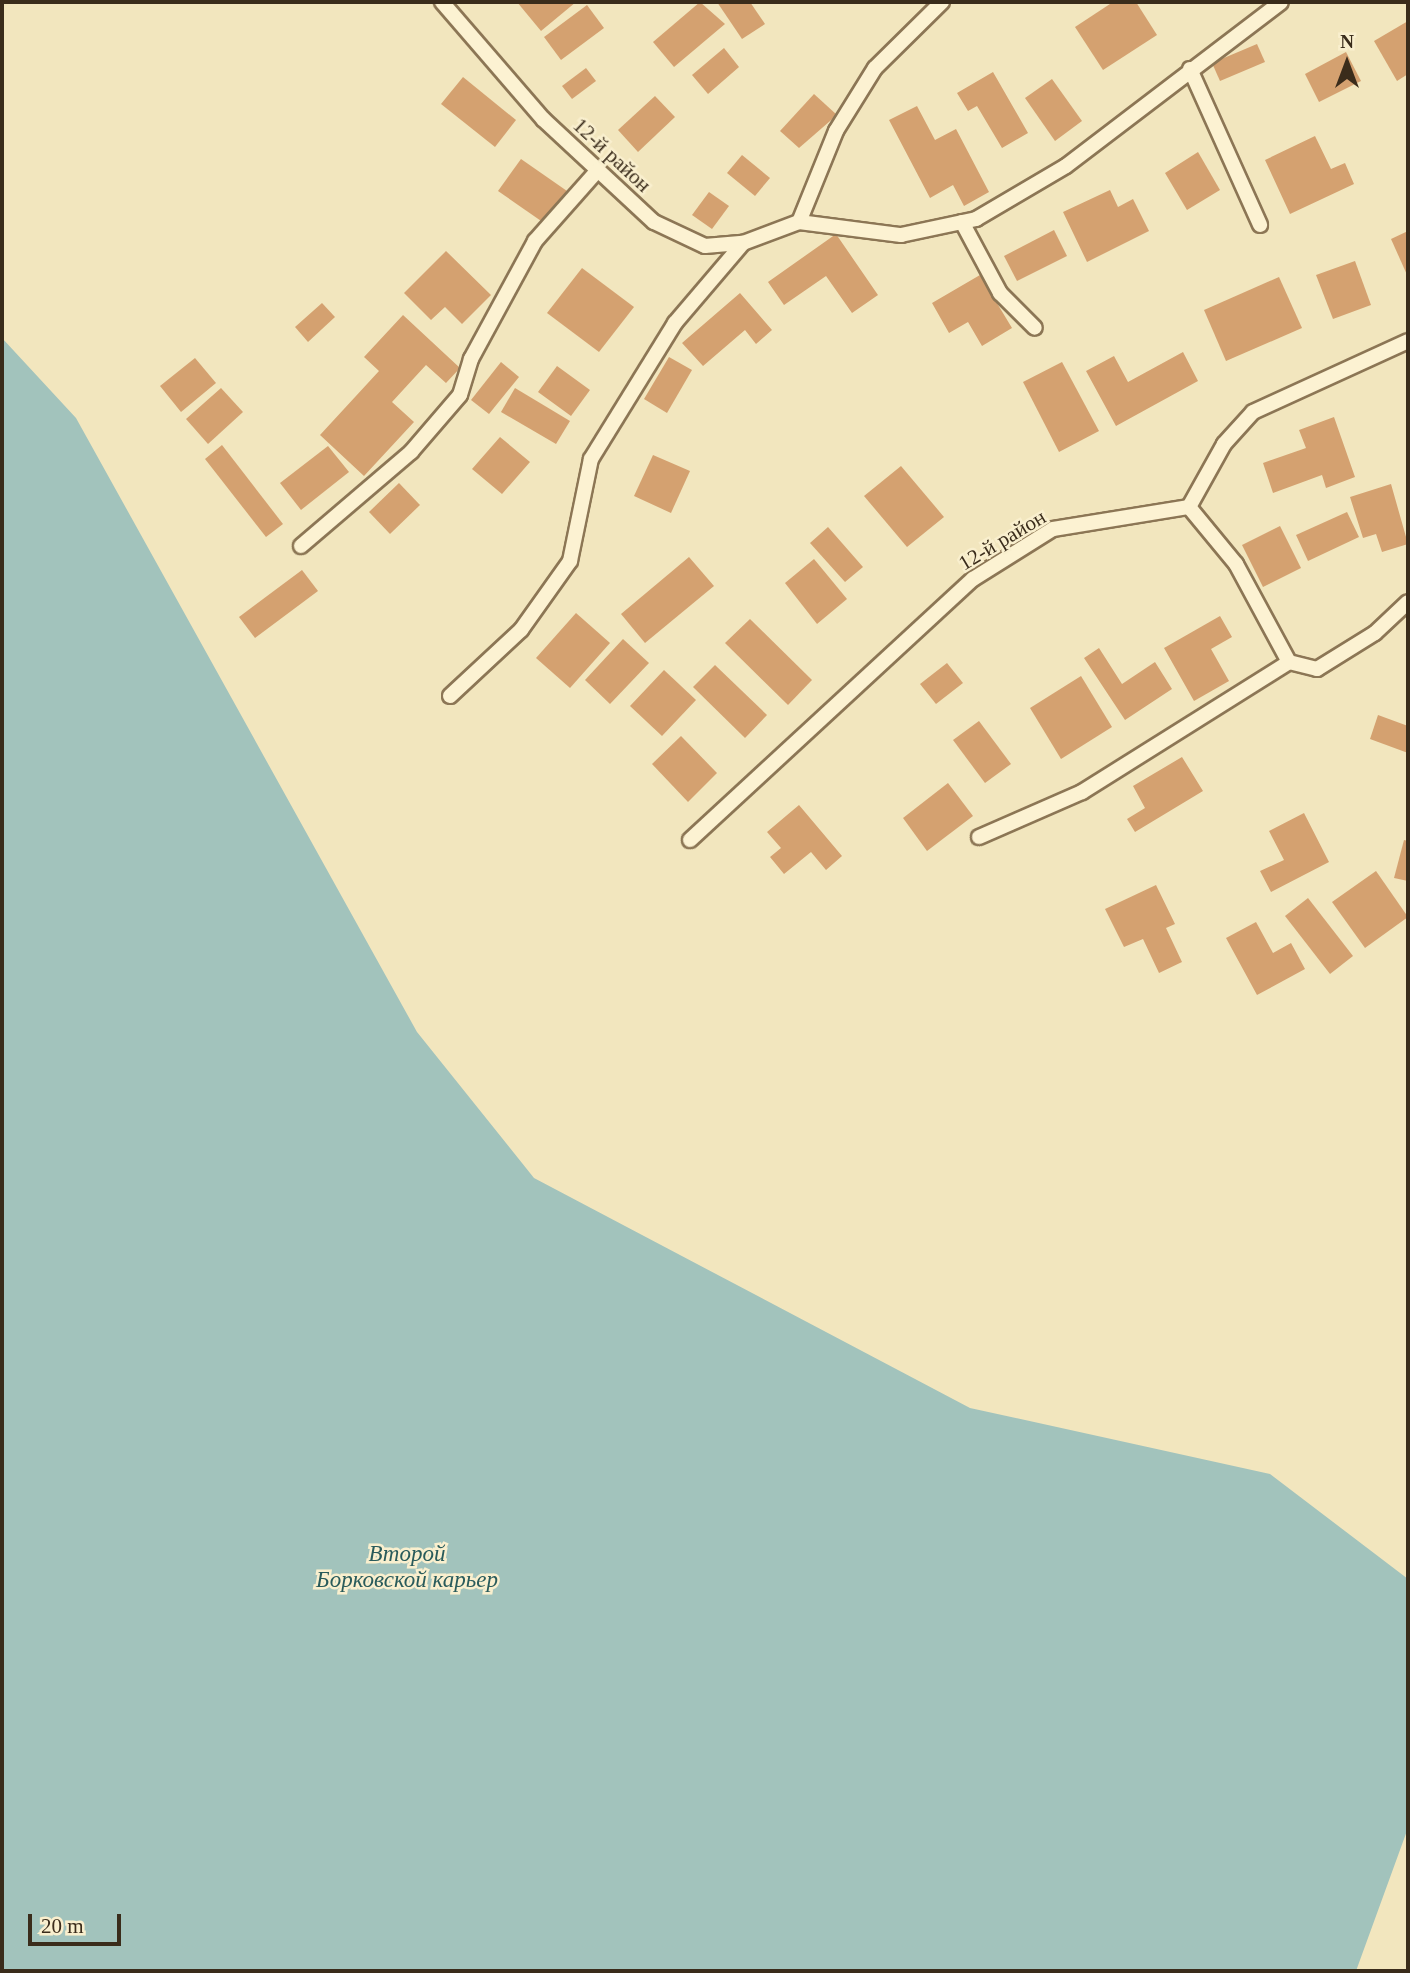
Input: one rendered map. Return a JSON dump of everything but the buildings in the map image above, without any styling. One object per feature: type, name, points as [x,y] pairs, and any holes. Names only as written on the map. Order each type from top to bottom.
[{"type":"lane","name":"12-й район","points":[[442,2],[543,119],[654,222],[705,246],[743,243],[799,222]]},
{"type":"lane","points":[[942,2],[875,68],[836,131],[799,222],[901,235],[961,222],[1066,166],[1281,2]]},
{"type":"lane","points":[[1190,69],[1260,225]]},
{"type":"lane","points":[[301,546],[411,453],[460,395],[471,359],[535,241],[598,170]]},
{"type":"lane","points":[[961,222],[1000,293],[1035,328]]},
{"type":"lane","points":[[450,696],[520,630],[570,561],[591,459],[675,323],[743,243]]},
{"type":"lane","points":[[1289,662],[1236,564],[1189,507],[1224,444],[1253,412],[1408,341]]},
{"type":"lane","name":"12-й район","points":[[690,840],[973,579],[1053,529],[1189,507]]},
{"type":"lane","points":[[979,837],[1082,792],[1289,662],[1317,668],[1375,634],[1408,602]]},
{"type":"water","name":"Второй Борковской карьер","points":[[2,338],[76,418],[417,1032],[534,1178],[970,1408],[1270,1474],[1408,1579],[1408,1828],[1356,1971],[2,1971]]}]
